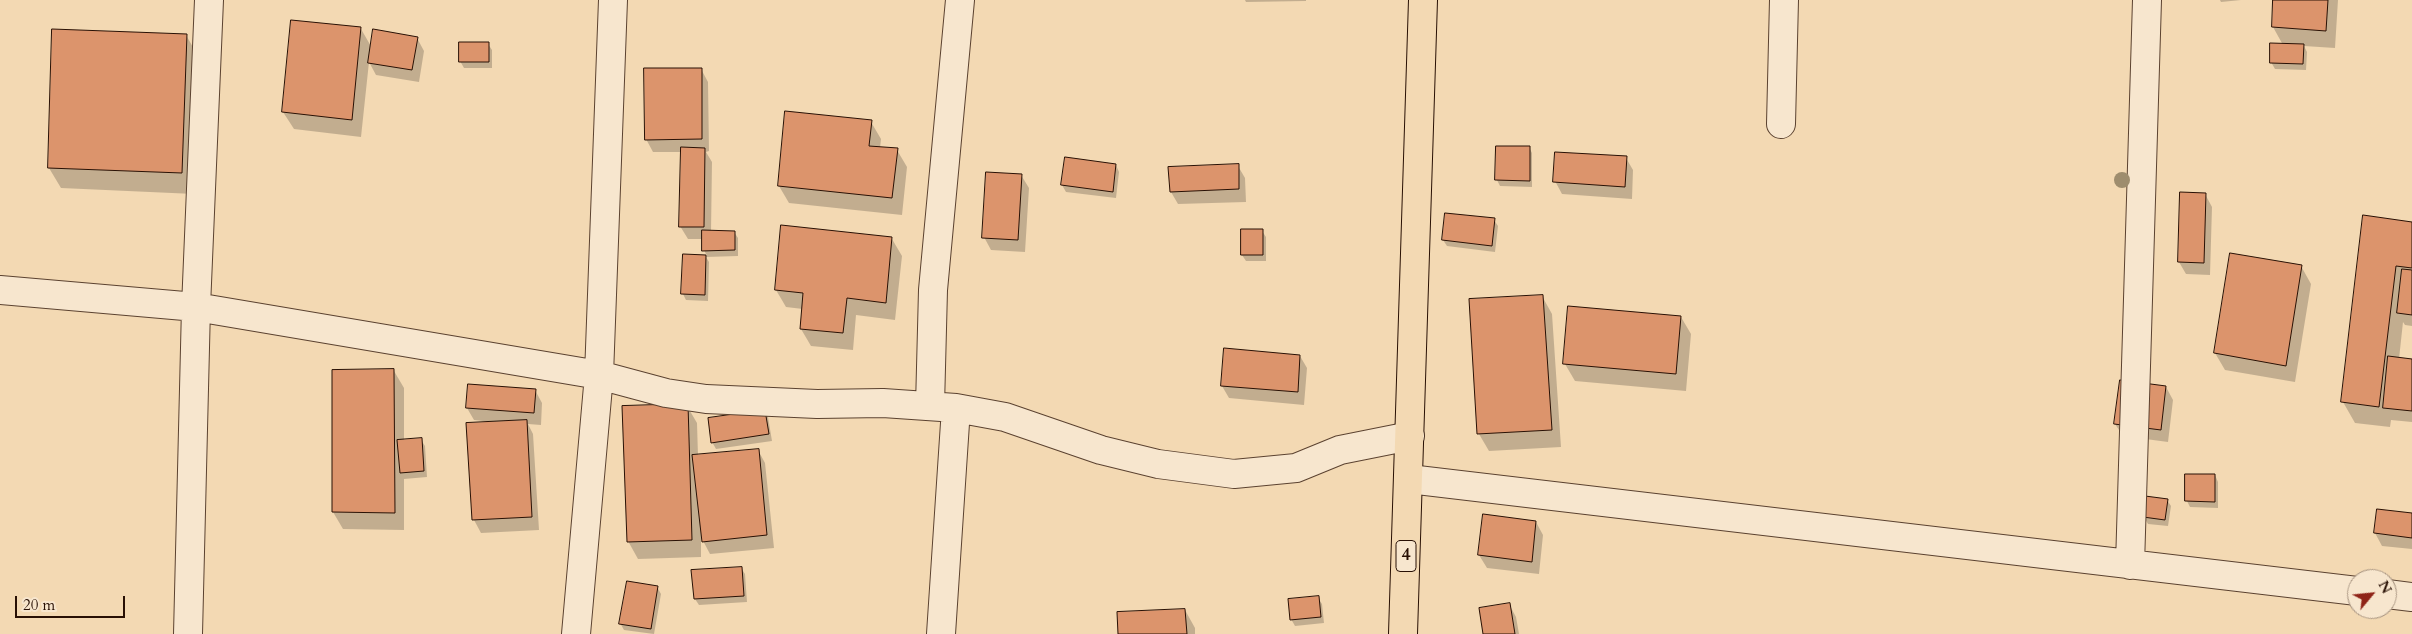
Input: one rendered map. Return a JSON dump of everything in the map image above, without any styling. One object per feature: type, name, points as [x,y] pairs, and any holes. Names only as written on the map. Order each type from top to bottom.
[{"type":"highway","points":[[1409,479],[1423,0]]},
{"type":"highway","name":"4","points":[[1403,634],[1409,479]]},
{"type":"street","points":[[188,634],[196,308],[209,0]]},
{"type":"street","points":[[576,634],[599,375],[612,0]]},
{"type":"street","points":[[930,406],[933,290],[960,0]]},
{"type":"street","points":[[1781,124],[1784,0]]},
{"type":"street","points":[[2130,565],[2147,0]]},
{"type":"street","points":[[0,290],[196,308],[599,375],[666,393],[706,399],[956,408],[1005,417],[1101,450],[1158,464],[1234,474],[1296,468],[1340,450],[1410,436]]},
{"type":"street","points":[[941,634],[956,408]]},
{"type":"street","points":[[1409,479],[2347,590]]},
{"type":"street","points":[[2397,595],[2412,597]]},
{"type":"building","points":[[2273,0],[2328,0],[2326,31],[2272,27]]},
{"type":"building","points":[[291,20],[361,27],[352,120],[282,112]]},
{"type":"building","points":[[52,29],[187,34],[182,173],[48,168]]},
{"type":"building","points":[[373,29],[418,37],[412,70],[368,63]]},
{"type":"building","points":[[459,42],[489,42],[489,62],[459,62]]},
{"type":"building","points":[[2270,43],[2304,44],[2303,64],[2270,63]]},
{"type":"building","points":[[644,68],[702,68],[702,139],[645,140]]},
{"type":"building","points":[[785,111],[872,120],[869,146],[898,148],[892,198],[778,186]]},
{"type":"building","points":[[1496,146],[1530,146],[1530,181],[1495,180]]},
{"type":"building","points":[[681,147],[705,148],[704,227],[679,227]]},
{"type":"building","points":[[1555,152],[1627,156],[1625,187],[1553,182]]},
{"type":"building","points":[[1065,157],[1116,164],[1113,192],[1061,185]]},
{"type":"building","points":[[1239,164],[1239,189],[1170,192],[1168,167]]},
{"type":"building","points":[[986,172],[1022,174],[1018,240],[982,238]]},
{"type":"building","points":[[2180,192],[2206,193],[2204,263],[2178,262]]},
{"type":"building","points":[[1445,213],[1495,218],[1492,246],[1442,240]]},
{"type":"building","points":[[2363,215],[2412,222],[2412,268],[2396,266],[2379,407],[2341,402]]},
{"type":"building","points":[[781,225],[892,237],[886,303],[847,298],[843,333],[800,329],[803,293],[775,290]]},
{"type":"building","points":[[1241,229],[1263,229],[1263,255],[1241,255]]},
{"type":"building","points":[[702,230],[735,231],[735,250],[702,251]]},
{"type":"building","points":[[2230,253],[2302,265],[2286,366],[2214,353]]},
{"type":"building","points":[[683,254],[706,255],[705,295],[681,294]]},
{"type":"building","points":[[2402,269],[2412,270],[2412,315],[2397,313]]},
{"type":"building","points":[[1543,295],[1552,430],[1477,434],[1469,299]]},
{"type":"building","points":[[1568,306],[1681,316],[1676,374],[1563,364]]},
{"type":"building","points":[[1224,348],[1300,355],[1298,392],[1221,386]]},
{"type":"building","points":[[2388,356],[2412,359],[2412,411],[2383,408]]},
{"type":"building","points":[[394,369],[395,513],[332,512],[332,370]]},
{"type":"building","points":[[2120,380],[2166,386],[2161,430],[2114,424]]},
{"type":"building","points":[[468,384],[536,389],[534,413],[466,408]]},
{"type":"building","points":[[688,404],[692,540],[627,542],[622,406]]},
{"type":"building","points":[[765,410],[769,434],[711,443],[708,418]]},
{"type":"building","points":[[527,420],[532,517],[472,520],[466,423]]},
{"type":"building","points":[[422,438],[424,471],[400,473],[397,440]]},
{"type":"building","points":[[759,449],[767,535],[702,542],[692,455]]},
{"type":"building","points":[[2185,474],[2215,474],[2215,502],[2185,501]]},
{"type":"building","points":[[2145,496],[2168,499],[2165,520],[2143,517]]},
{"type":"building","points":[[2377,509],[2412,513],[2412,538],[2374,533]]},
{"type":"building","points":[[1483,514],[1536,521],[1532,562],[1478,555]]},
{"type":"building","points":[[742,567],[744,596],[694,599],[691,570]]},
{"type":"building","points":[[627,581],[658,586],[651,629],[619,624]]},
{"type":"building","points":[[1319,596],[1321,617],[1290,620],[1288,599]]},
{"type":"building","points":[[1510,603],[1515,634],[1483,634],[1479,608]]},
{"type":"building","points":[[1185,609],[1187,634],[1118,634],[1117,612]]}]
